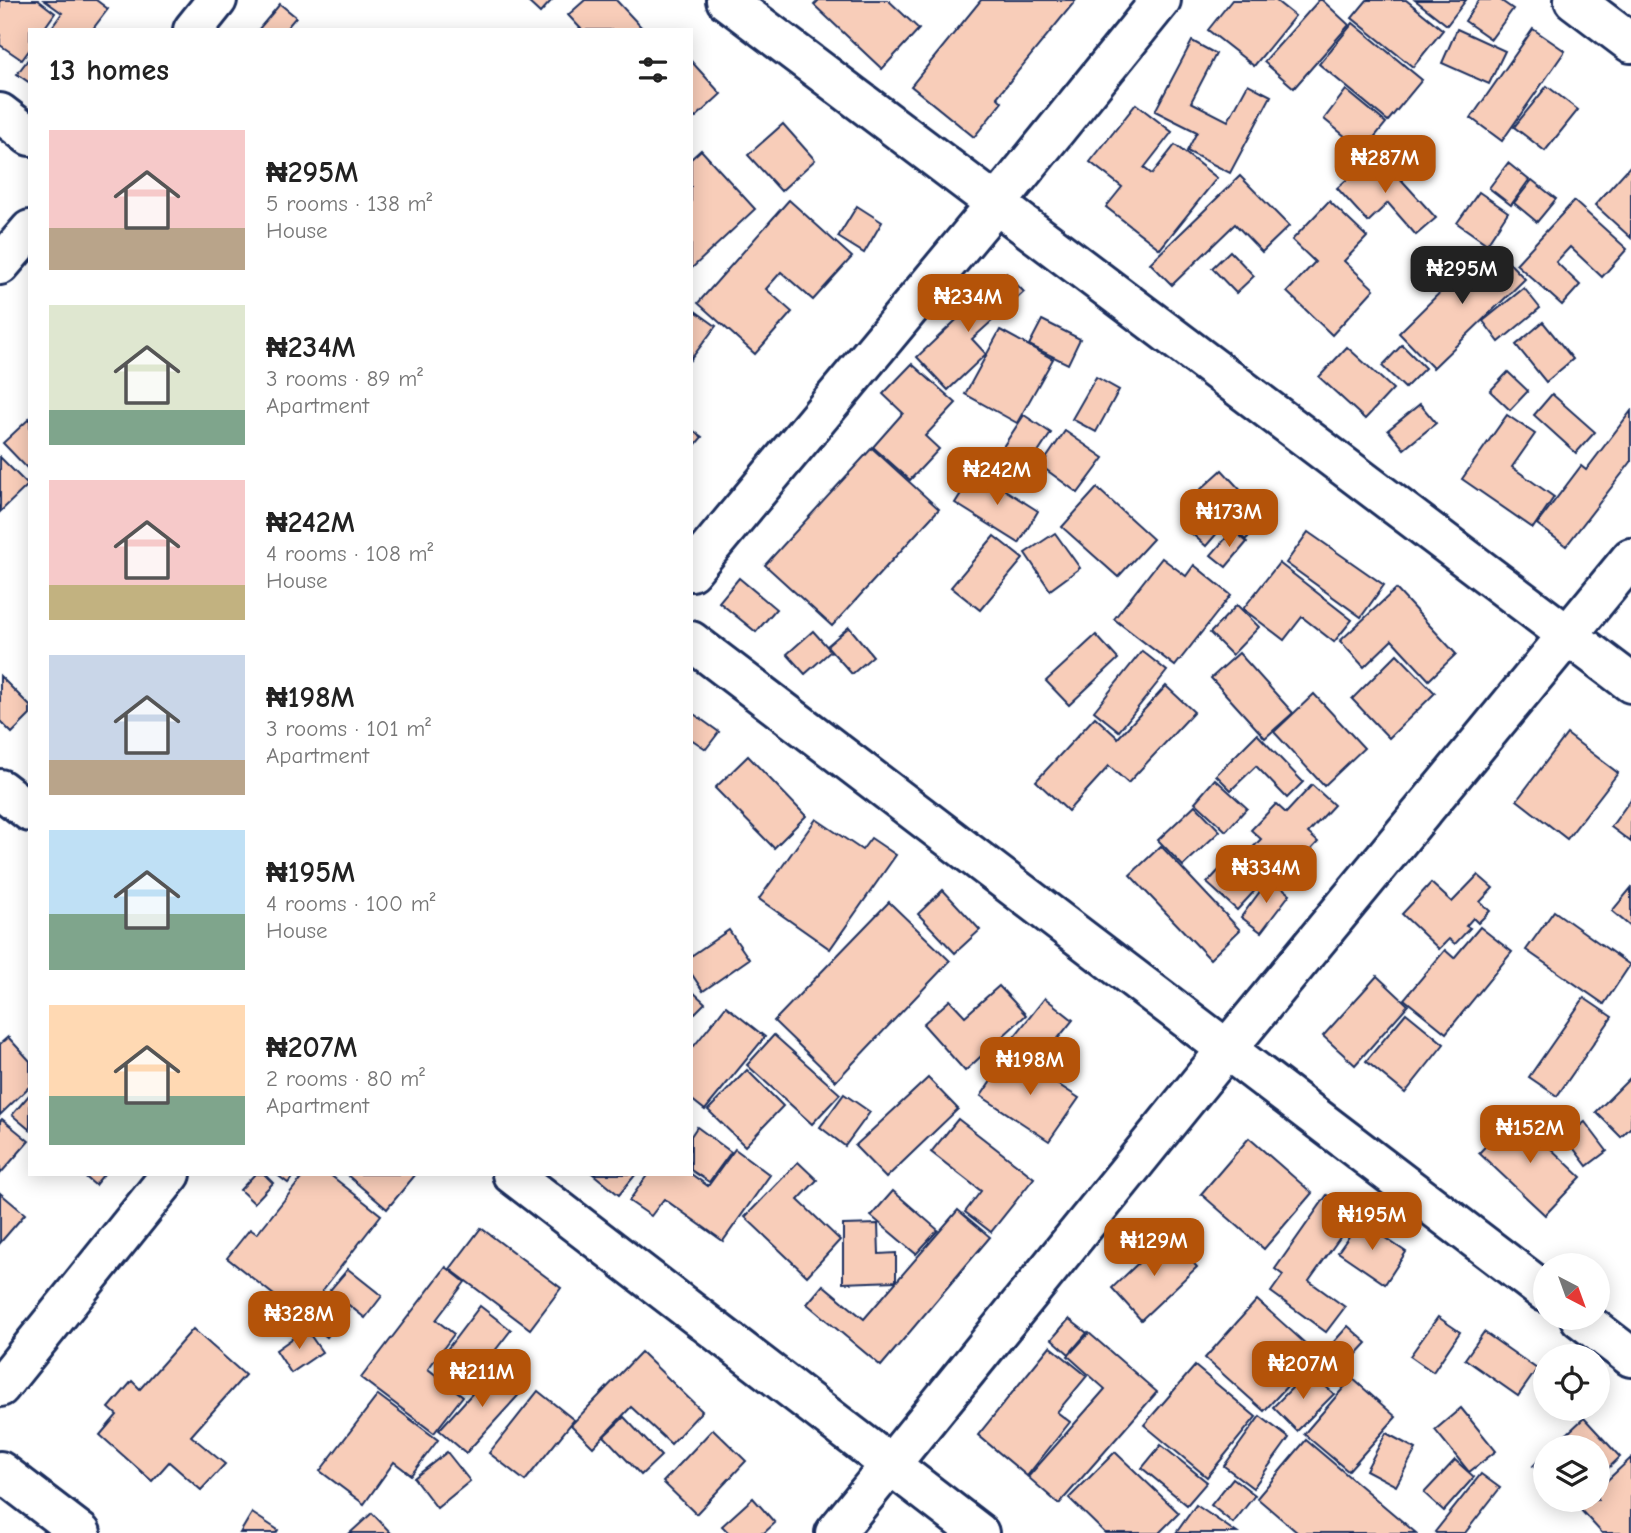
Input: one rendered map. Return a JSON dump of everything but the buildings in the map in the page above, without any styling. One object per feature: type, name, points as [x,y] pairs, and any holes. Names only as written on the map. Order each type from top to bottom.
[{"type":"street","points":[[195,28],[217,0]]},
{"type":"street","points":[[726,0],[1631,683]]},
{"type":"street","points":[[693,569],[996,204],[1161,0]]},
{"type":"street","points":[[1574,0],[1631,43]]},
{"type":"street","points":[[0,113],[28,134]]},
{"type":"street","points":[[0,265],[28,232]]},
{"type":"street","points":[[835,1533],[1227,1049],[1631,558]]},
{"type":"street","points":[[693,643],[1533,1283]]},
{"type":"street","points":[[0,789],[28,810]]},
{"type":"street","points":[[0,1387],[169,1176]]},
{"type":"street","points":[[515,1176],[979,1533]]},
{"type":"street","points":[[1596,1330],[1631,1357]]},
{"type":"street","points":[[0,1471],[81,1533]]}]
